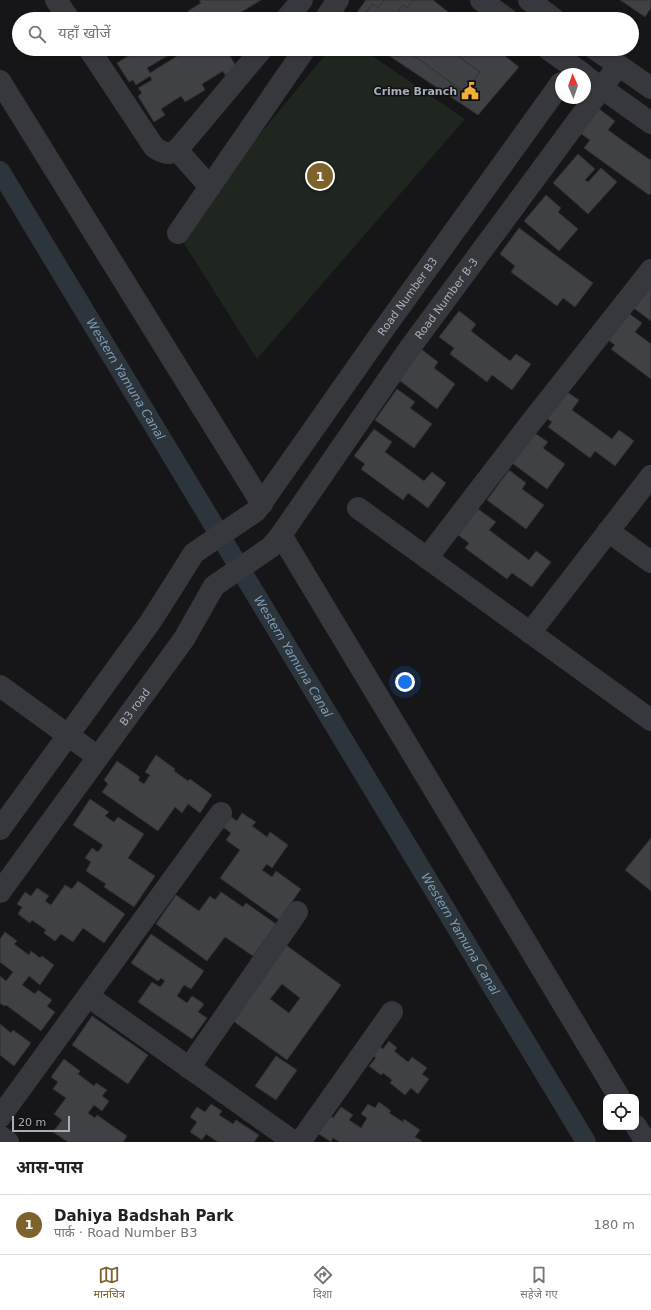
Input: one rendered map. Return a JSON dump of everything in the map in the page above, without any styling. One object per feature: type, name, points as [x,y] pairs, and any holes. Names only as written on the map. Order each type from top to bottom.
[{"type":"street","points":[[56,0],[64,12]]},
{"type":"street","points":[[292,12],[302,0]]},
{"type":"street","points":[[330,12],[338,0]]},
{"type":"street","points":[[481,0],[497,12]]},
{"type":"street","points":[[529,0],[545,12]]},
{"type":"street","points":[[94,56],[154,147],[161,152],[170,153],[177,150],[256,56]]},
{"type":"street","points":[[178,234],[300,56]]},
{"type":"street","points":[[556,56],[568,68]]},
{"type":"street","name":"Road Number B3","points":[[581,68],[584,56]]},
{"type":"street","points":[[604,56],[651,88]]},
{"type":"street","name":"Road Number B-3","points":[[591,73],[618,66]]},
{"type":"street","points":[[0,81],[259,508],[194,553],[151,621],[0,829]]},
{"type":"street","points":[[591,85],[651,123]]},
{"type":"street","name":"Road Number B3","points":[[259,508],[377,339],[557,104]]},
{"type":"street","name":"Road Number B-3","points":[[276,541],[409,349],[561,104]]},
{"type":"street","points":[[177,150],[210,187]]},
{"type":"street","points":[[427,558],[651,270]]},
{"type":"street","points":[[530,633],[651,476]]},
{"type":"street","points":[[358,508],[651,720]]},
{"type":"street","points":[[608,531],[651,562]]},
{"type":"street","points":[[276,541],[617,1094]]},
{"type":"street","name":"B3 road","points":[[0,892],[184,639],[214,586],[276,541]]},
{"type":"street","points":[[2,692],[68,735],[98,757]]},
{"type":"street","points":[[0,1117],[221,813]]},
{"type":"street","points":[[189,1068],[297,912]]},
{"type":"street","points":[[88,996],[294,1142]]},
{"type":"street","points":[[300,1142],[392,1012]]},
{"type":"street","points":[[638,1130],[646,1142]]},
{"type":"street","points":[[0,1136],[8,1142]]},
{"type":"shaded area","points":[[324,56],[372,56],[465,119],[257,359],[178,234]]},
{"type":"building","points":[[199,0],[261,0],[241,12],[188,11],[201,3]]},
{"type":"building","points":[[366,0],[433,0],[448,12],[357,12]]},
{"type":"building","points":[[384,0],[413,0],[407,8],[403,5],[398,12],[366,12],[372,4],[378,8]]},
{"type":"building","points":[[620,0],[651,0],[651,8],[645,17]]},
{"type":"building","points":[[128,56],[167,56],[147,68],[150,73],[177,56],[230,56],[237,68],[225,75],[223,71],[202,84],[205,90],[185,102],[181,96],[161,109],[165,115],[154,122],[138,96],[142,93],[138,88],[152,80],[150,76],[136,85],[133,80],[129,82],[117,63]]},
{"type":"building","name":"Crime Branch","points":[[390,56],[505,56],[519,67],[478,115]]},
{"type":"building","points":[[414,56],[458,56],[480,72],[465,93]]},
{"type":"building","points":[[598,108],[615,121],[608,130],[650,160],[651,159],[651,193],[649,195],[584,148],[590,140],[580,133]]},
{"type":"building","points":[[578,154],[595,169],[585,180],[588,182],[601,168],[617,182],[588,214],[553,183]]},
{"type":"building","points":[[546,195],[561,208],[558,212],[578,229],[559,251],[524,221]]},
{"type":"building","points":[[519,228],[593,283],[575,307],[563,298],[557,306],[511,272],[515,266],[500,254]]},
{"type":"building","points":[[651,278],[651,321],[631,306]]},
{"type":"building","points":[[624,310],[642,323],[635,332],[651,344],[651,379],[611,349],[615,345],[604,337]]},
{"type":"building","points":[[459,311],[476,324],[471,331],[510,361],[516,354],[531,364],[512,390],[492,375],[487,382],[450,354],[454,348],[439,337]]},
{"type":"building","points":[[421,349],[438,362],[434,368],[455,384],[437,409],[399,380]]},
{"type":"building","points":[[561,388],[579,400],[572,410],[612,439],[619,430],[634,441],[615,466],[595,451],[590,458],[548,427],[552,422],[541,414]]},
{"type":"building","points":[[397,389],[415,402],[410,408],[432,424],[414,448],[375,420]]},
{"type":"building","points":[[374,429],[392,442],[385,452],[424,481],[432,472],[446,483],[428,508],[408,493],[403,500],[361,469],[365,464],[354,456]]},
{"type":"building","points":[[530,430],[548,442],[543,448],[565,464],[547,489],[508,460]]},
{"type":"building","points":[[509,470],[526,483],[522,489],[544,505],[526,529],[487,500]]},
{"type":"building","points":[[478,509],[496,522],[489,530],[529,560],[536,551],[551,562],[532,587],[512,573],[507,579],[465,548],[469,543],[458,535]]},
{"type":"building","points":[[156,755],[188,781],[190,779],[212,795],[200,813],[188,804],[182,813],[175,807],[158,831],[102,792],[108,784],[104,780],[117,761],[140,777],[138,780],[144,784],[150,775],[145,772]]},
{"type":"building","points":[[90,799],[109,812],[105,816],[114,822],[118,817],[144,834],[128,858],[155,876],[134,907],[104,887],[106,884],[86,871],[91,862],[85,858],[92,848],[98,852],[103,845],[73,825]]},
{"type":"building","points":[[242,813],[256,822],[252,826],[267,837],[270,832],[288,845],[272,868],[267,864],[262,870],[272,877],[276,871],[301,889],[279,920],[220,878],[240,850],[226,840],[231,833],[223,827],[231,817],[237,821]]},
{"type":"building","points":[[651,838],[651,891],[625,870]]},
{"type":"building","points":[[78,881],[125,914],[104,943],[83,928],[73,942],[61,934],[55,941],[44,933],[46,930],[32,920],[30,923],[18,914],[22,907],[17,904],[25,892],[31,896],[37,888],[49,896],[45,901],[51,905],[65,885],[72,889]]},
{"type":"building","points":[[221,892],[243,907],[246,903],[276,924],[253,956],[225,937],[207,961],[156,924],[176,895],[199,911],[210,896],[215,900]]},
{"type":"building","points":[[5,932],[17,941],[14,944],[29,955],[31,951],[40,958],[42,956],[54,965],[40,985],[29,976],[22,985],[35,994],[38,990],[52,1000],[47,1006],[55,1012],[41,1031],[6,1005],[4,1006],[0,1003],[0,976],[6,981],[13,972],[0,962],[0,939]]},
{"type":"building","points":[[151,934],[204,971],[191,989],[184,985],[177,996],[187,1003],[192,996],[204,1004],[198,1012],[207,1018],[192,1039],[138,1002],[152,982],[160,987],[165,981],[161,978],[158,981],[131,963]]},
{"type":"building","points":[[283,943],[341,985],[287,1060],[229,1018]],"holes":[[[282,984],[300,998],[289,1013],[270,999]]]},
{"type":"building","points":[[92,1016],[148,1055],[128,1084],[72,1045]]},
{"type":"building","points":[[0,1024],[11,1033],[13,1030],[31,1043],[14,1066],[0,1055]]},
{"type":"building","points":[[389,1041],[397,1048],[394,1051],[408,1062],[412,1057],[427,1068],[422,1074],[429,1079],[418,1094],[411,1088],[405,1095],[390,1083],[392,1080],[383,1073],[381,1075],[369,1066],[376,1058],[370,1053],[376,1044],[383,1049]]},
{"type":"building","points":[[276,1056],[297,1070],[276,1100],[255,1086]]},
{"type":"building","points":[[64,1059],[80,1071],[78,1074],[94,1086],[96,1083],[107,1090],[102,1096],[109,1101],[102,1111],[94,1105],[88,1113],[95,1118],[97,1115],[127,1136],[123,1142],[68,1142],[53,1132],[62,1120],[54,1114],[66,1098],[53,1089],[58,1082],[51,1077]]},
{"type":"building","points":[[379,1102],[391,1111],[389,1113],[403,1122],[404,1119],[420,1130],[415,1137],[422,1141],[340,1142],[333,1138],[331,1142],[313,1130],[325,1112],[333,1118],[341,1107],[353,1115],[349,1120],[361,1128],[367,1118],[361,1114],[368,1104],[375,1108]]},
{"type":"building","points":[[211,1104],[222,1111],[219,1115],[233,1124],[236,1120],[259,1135],[254,1142],[218,1142],[206,1134],[202,1140],[190,1132],[197,1122],[190,1117],[197,1107],[205,1112]]},
{"type":"waterway","name":"Western Yamuna Canal","points":[[0,171],[586,1142]]},
{"type":"place","name":"Crime Branch","points":[[470,91]]},
{"type":"place","name":"Dahiya Badshah Park","points":[[320,176]]}]
